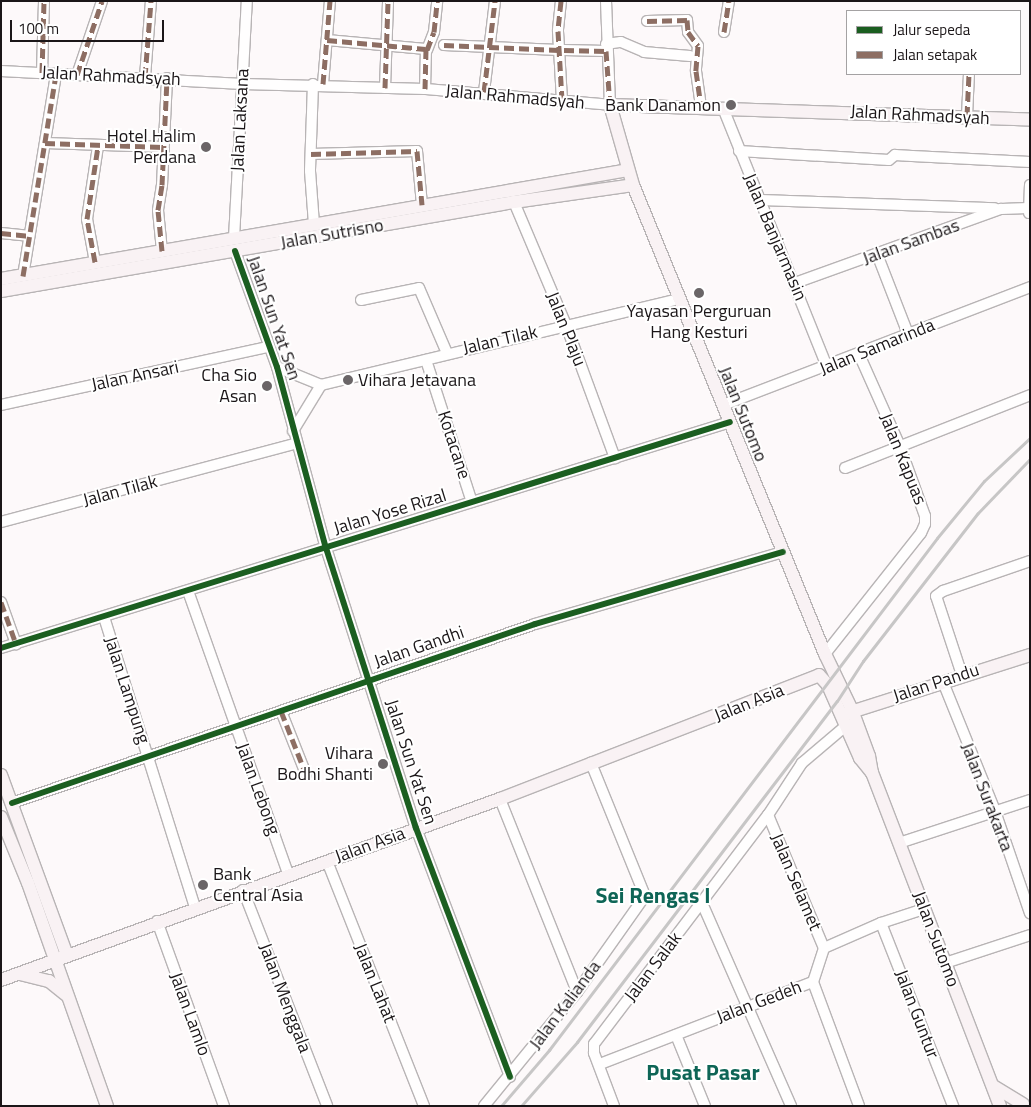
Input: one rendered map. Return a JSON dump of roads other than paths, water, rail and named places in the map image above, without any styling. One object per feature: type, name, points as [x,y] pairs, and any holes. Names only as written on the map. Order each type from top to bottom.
[{"type":"main road","name":"Jalan Rahmadsyah","points":[[610,105],[967,116],[1030,120]]},
{"type":"main road","name":"Jalan Sutomo","points":[[610,105],[633,185],[825,654],[848,716],[860,758],[872,773],[1000,1106]]},
{"type":"main road","name":"Jalan Sutrisno","points":[[1,279],[162,251],[234,245],[314,224],[628,170]]},
{"type":"main road","name":"Jalan Sutrisno","points":[[1,291],[234,245],[633,185]]},
{"type":"main road","name":"Jalan Pandu","points":[[848,716],[962,674],[1030,655]]},
{"type":"main road","name":"Jalan Sutomo","points":[[821,676],[848,716]]},
{"type":"main road","name":"Jalan Asia","points":[[1,980],[157,921],[500,798],[821,676]]},
{"type":"main road","points":[[1,775],[12,803],[61,957],[69,997],[107,1106]]},
{"type":"main road","points":[[1,817],[61,957]]},
{"type":"main road","points":[[18,974],[49,981],[69,997]]},
{"type":"main road","points":[[992,1086],[1023,1104]]},
{"type":"street","points":[[42,73],[44,1]]},
{"type":"street","points":[[78,75],[102,1]]},
{"type":"street","points":[[145,77],[151,1]]},
{"type":"street","name":"Jalan Laksana","points":[[234,245],[247,1]]},
{"type":"street","points":[[314,224],[311,154],[318,84],[327,40],[330,1]]},
{"type":"street","points":[[386,88],[388,1]]},
{"type":"street","points":[[425,89],[427,50],[434,32],[437,1]]},
{"type":"street","points":[[484,92],[495,1]]},
{"type":"street","points":[[561,1],[562,101]]},
{"type":"street","points":[[606,1],[606,48],[610,105]]},
{"type":"street","points":[[724,32],[729,1]]},
{"type":"street","points":[[647,21],[687,20],[688,32],[698,46],[696,71],[701,107]]},
{"type":"street","points":[[327,40],[386,44],[427,50]]},
{"type":"street","points":[[444,45],[562,50],[606,48],[621,42],[644,52],[690,56]]},
{"type":"street","name":"Jalan Rahmadsyah","points":[[1,71],[166,78],[243,84],[318,84],[484,92],[610,105]]},
{"type":"street","points":[[22,276],[56,74]]},
{"type":"street","points":[[967,116],[969,75]]},
{"type":"street","points":[[162,251],[158,210],[166,78]]},
{"type":"street","name":"Jalan Banjarmasin","points":[[723,108],[739,151],[796,284],[827,367]]},
{"type":"street","points":[[45,144],[163,147]]},
{"type":"street","points":[[95,262],[87,214],[98,146]]},
{"type":"street","points":[[311,154],[417,151],[422,205]]},
{"type":"street","points":[[739,151],[889,160],[895,156],[912,156],[1030,162]]},
{"type":"street","points":[[1029,211],[1030,185]]},
{"type":"street","points":[[761,200],[1002,209]]},
{"type":"street","name":"Jalan Plaju","points":[[514,202],[566,325],[615,458]]},
{"type":"street","name":"Jalan Sambas","points":[[796,284],[1002,209],[1029,211]]},
{"type":"street","points":[[1,233],[28,236]]},
{"type":"street","name":"Jalan Sun Yat Sen","points":[[234,245],[268,347],[277,367],[326,548],[416,828],[510,1077]]},
{"type":"street","points":[[877,254],[908,334]]},
{"type":"street","name":"Jalan Samarinda","points":[[723,405],[827,367],[1030,287]]},
{"type":"street","points":[[361,300],[419,288],[448,353]]},
{"type":"street","name":"Jalan Tilak","points":[[321,385],[448,353],[680,299]]},
{"type":"street","name":"Jalan Ansari","points":[[1,405],[268,347]]},
{"type":"street","name":"Jalan Kapuas","points":[[825,654],[921,533],[925,524],[925,516],[899,444],[859,354]]},
{"type":"street","name":"Kotacane","points":[[426,360],[472,502]]},
{"type":"street","points":[[277,367],[321,385],[293,431]]},
{"type":"street","points":[[844,468],[899,444],[1030,395]]},
{"type":"street","name":"Jalan Yose Rizal","points":[[1,648],[730,422]]},
{"type":"street","name":"Jalan Tilak","points":[[1,522],[297,443]]},
{"type":"street","name":"Jalan Gandhi","points":[[12,803],[149,758],[369,679],[535,624],[783,552]]},
{"type":"street","points":[[962,674],[936,596],[943,590],[1030,561]]},
{"type":"street","name":"Jalan Lebong","points":[[188,591],[288,874]]},
{"type":"street","points":[[1,602],[16,644]]},
{"type":"street","name":"Jalan Lampung","points":[[104,617],[195,908]]},
{"type":"street","name":"Jalan Surakarta","points":[[943,682],[995,811],[1030,913]]},
{"type":"street","points":[[281,711],[306,774]]},
{"type":"street","name":"Jalan Salak","points":[[614,1106],[594,1044],[768,815],[802,763],[848,716]]},
{"type":"street","name":"Jalan Kalianda","points":[[484,1106],[510,1077],[577,992],[643,902],[644,890],[591,764]]},
{"type":"street","points":[[500,798],[577,992]]},
{"type":"street","points":[[899,843],[1030,800]]},
{"type":"street","name":"Jalan Selamet","points":[[768,815],[824,948]]},
{"type":"street","name":"Jalan Lahat","points":[[327,861],[424,1106]]},
{"type":"street","name":"Jalan Menggala","points":[[243,890],[327,1106]]},
{"type":"street","points":[[702,902],[791,1106]]},
{"type":"street","points":[[824,948],[881,923],[924,909]]},
{"type":"street","name":"Jalan Lamlo","points":[[157,921],[224,1106]]},
{"type":"street","name":"Jalan Guntur","points":[[881,923],[953,1106]]},
{"type":"street","points":[[945,963],[1030,935]]},
{"type":"street","name":"Jalan Gedeh","points":[[600,1064],[813,982],[824,948]]},
{"type":"street","points":[[813,982],[859,1106]]},
{"type":"street","points":[[676,1035],[705,1106]]},
{"type":"railway","points":[[501,1106],[549,1050],[937,538],[984,481],[1030,438]]},
{"type":"railway","points":[[521,1106],[577,1042],[837,701],[863,661],[978,513],[1030,459]]},
{"type":"place","name":"Bank Danamon","points":[[731,105]]},
{"type":"place","name":"Hotel Halim Perdana","points":[[206,147]]},
{"type":"place","name":"Yayasan Perguruan Hang Kesturi","points":[[699,293]]},
{"type":"place","name":"Vihara Jetavana","points":[[348,380]]},
{"type":"place","name":"Cha Sio Asan","points":[[267,386]]},
{"type":"place","name":"Vihara Bodhi Shanti","points":[[383,764]]},
{"type":"place","name":"Bank Central Asia","points":[[203,885]]},
{"type":"district","name":"Sei Rengas I","points":[[653,896]]},
{"type":"district","name":"Pusat Pasar","points":[[703,1073]]}]
